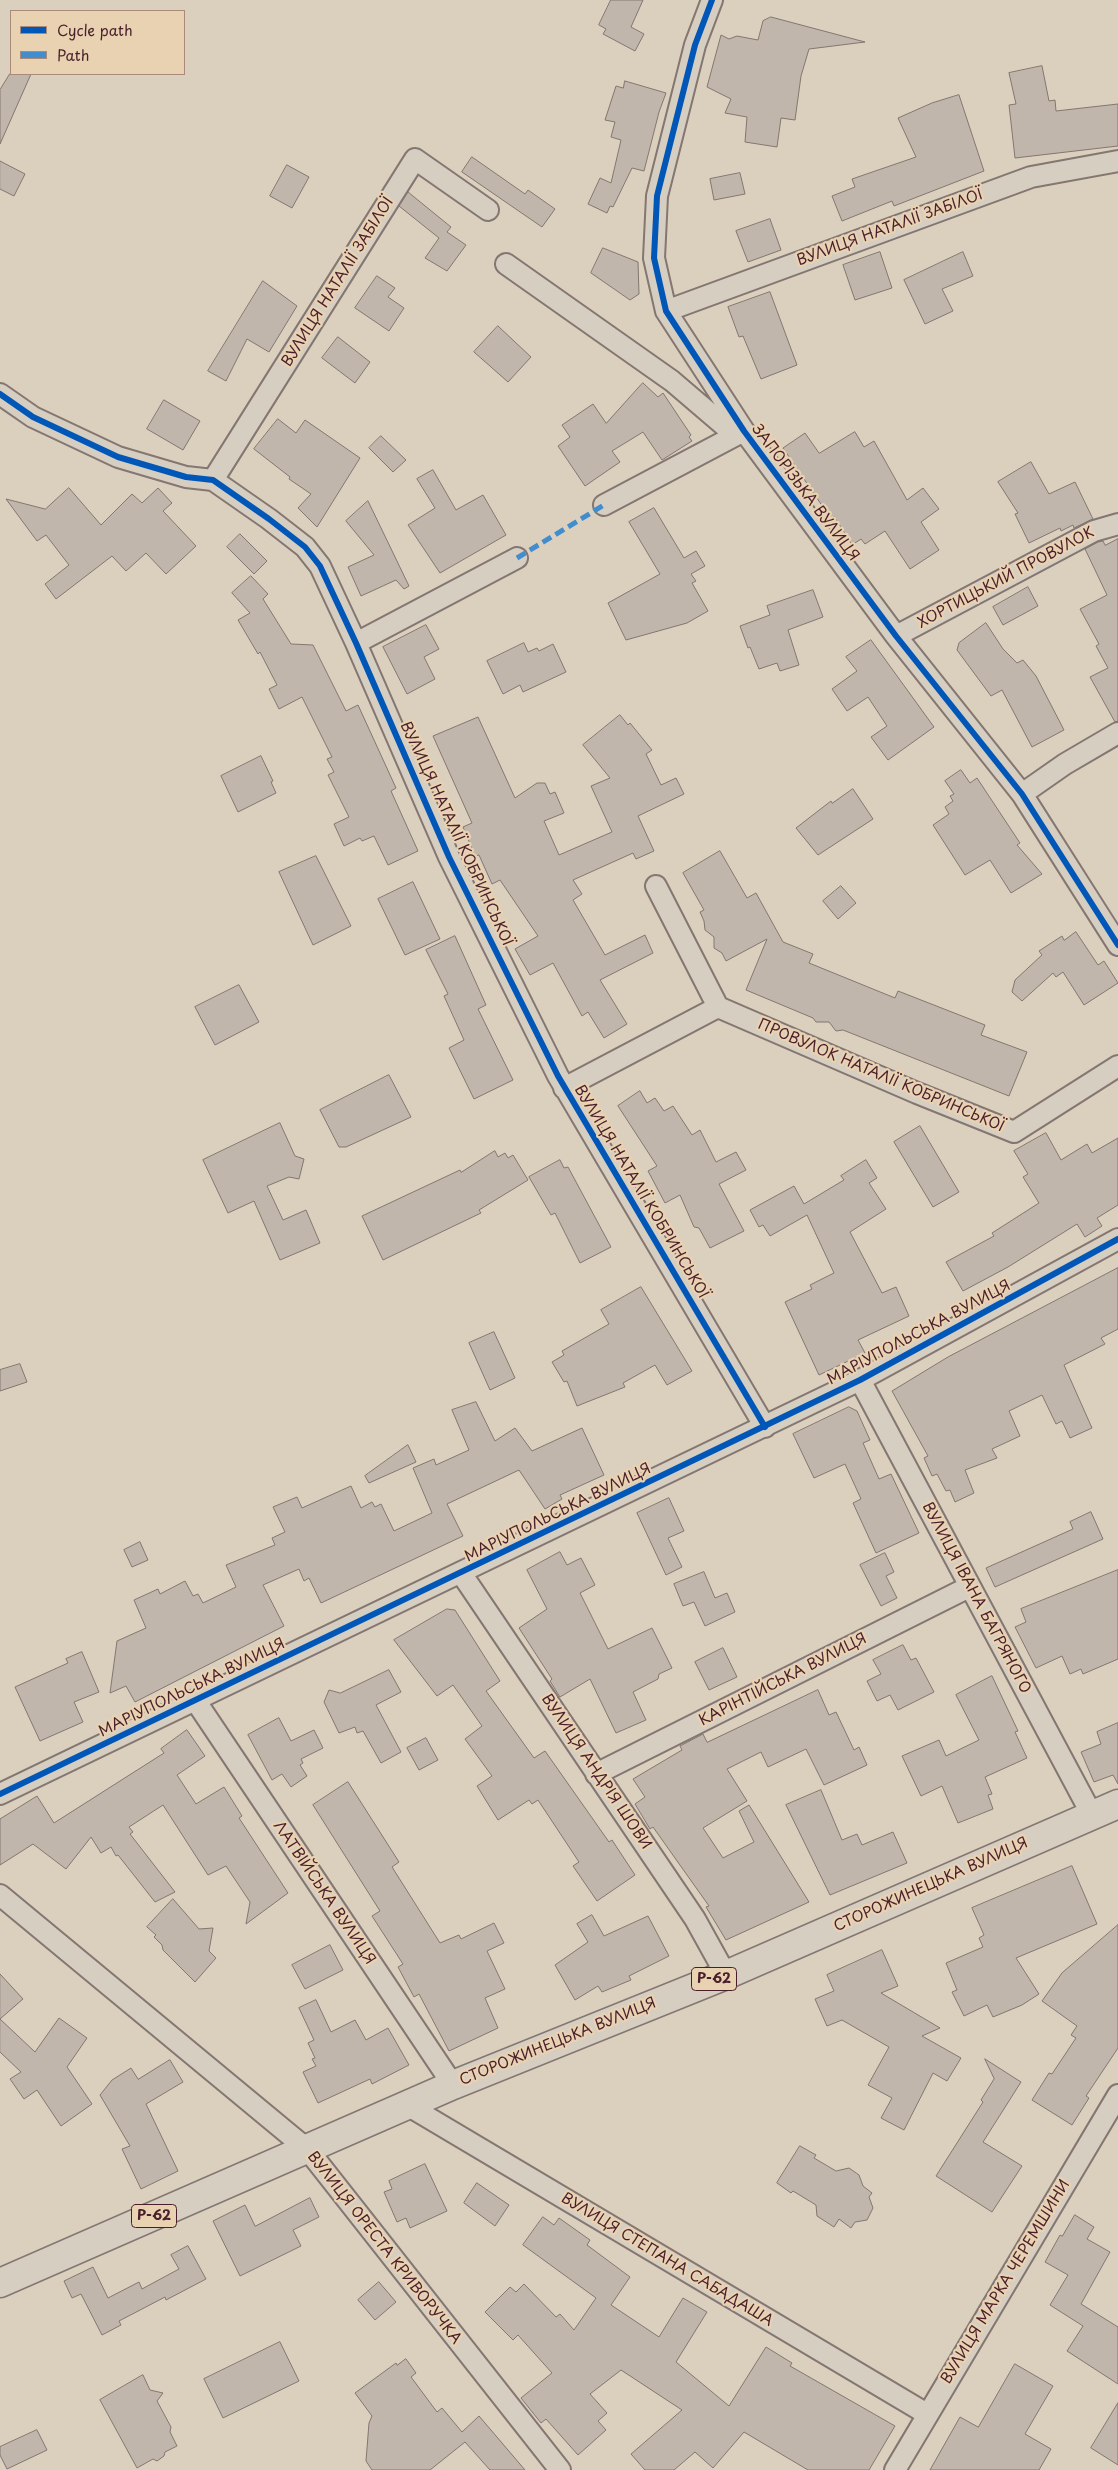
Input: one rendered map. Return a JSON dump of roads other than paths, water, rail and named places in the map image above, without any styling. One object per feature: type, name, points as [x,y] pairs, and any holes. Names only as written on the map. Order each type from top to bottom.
[{"type":"main road","name":"СТОРОЖИНЕЦЬКА ВУЛИЦЯ","points":[[0,2283],[453,2085],[726,1975],[1118,1804]]},
{"type":"street","name":"ЗАПОРІЗЬКА ВУЛИЦЯ","points":[[712,0],[695,45],[657,196],[654,258],[666,311],[744,431],[896,636],[1022,794],[1118,945]]},
{"type":"street","name":"ВУЛИЦЯ НАТАЛІЇ ЗАБІЛОЇ","points":[[213,480],[415,159],[488,210]]},
{"type":"street","name":"ВУЛИЦЯ НАТАЛІЇ ЗАБІЛОЇ","points":[[666,311],[1031,177],[1118,161]]},
{"type":"street","points":[[506,264],[672,381],[727,428],[744,431]]},
{"type":"street","points":[[0,394],[33,417],[118,456],[186,478],[213,480]]},
{"type":"street","points":[[604,505],[744,431]]},
{"type":"street","name":"ВУЛИЦЯ НАТАЛІЇ КОБРИНСЬКОЇ","points":[[213,480],[305,547],[320,566],[356,643],[449,857],[564,1088],[765,1427]]},
{"type":"street","name":"ХОРТИЦЬКИЙ ПРОВУЛОК","points":[[896,636],[1094,531],[1118,524]]},
{"type":"street","points":[[356,643],[518,558]]},
{"type":"street","points":[[1022,794],[1065,764],[1118,733]]},
{"type":"street","points":[[564,1088],[718,1006],[656,886]]},
{"type":"street","name":"ПРОВУЛОК НАТАЛІЇ КОБРИНСЬКОЇ","points":[[718,1006],[917,1093],[1014,1132],[1118,1066]]},
{"type":"street","name":"МАРІУПОЛЬСЬКА ВУЛИЦЯ","points":[[0,1794],[860,1380],[1118,1239]]},
{"type":"street","name":"ВУЛИЦЯ ІВАНА БАГРЯНОГО","points":[[860,1380],[1092,1815]]},
{"type":"street","name":"ВУЛИЦЯ АНДРІЯ ШОВИ","points":[[461,1573],[695,1918],[726,1975]]},
{"type":"street","name":"КАРІНТІЙСЬКА ВУЛИЦЯ","points":[[596,1774],[969,1587]]},
{"type":"street","name":"ЛАТВІЙСЬКА ВУЛИЦЯ","points":[[195,1700],[453,2085]]},
{"type":"street","name":"ВУЛИЦЯ ОРЕСТА КРИВОРУЧКА","points":[[0,1895],[308,2150],[560,2470]]},
{"type":"street","name":"ВУЛИЦЯ МАРКА ЧЕРЕМШИНИ","points":[[895,2470],[1118,2095]]},
{"type":"street","name":"ВУЛИЦЯ СТЕПАНА САБАДАША","points":[[407,2105],[927,2414]]}]
